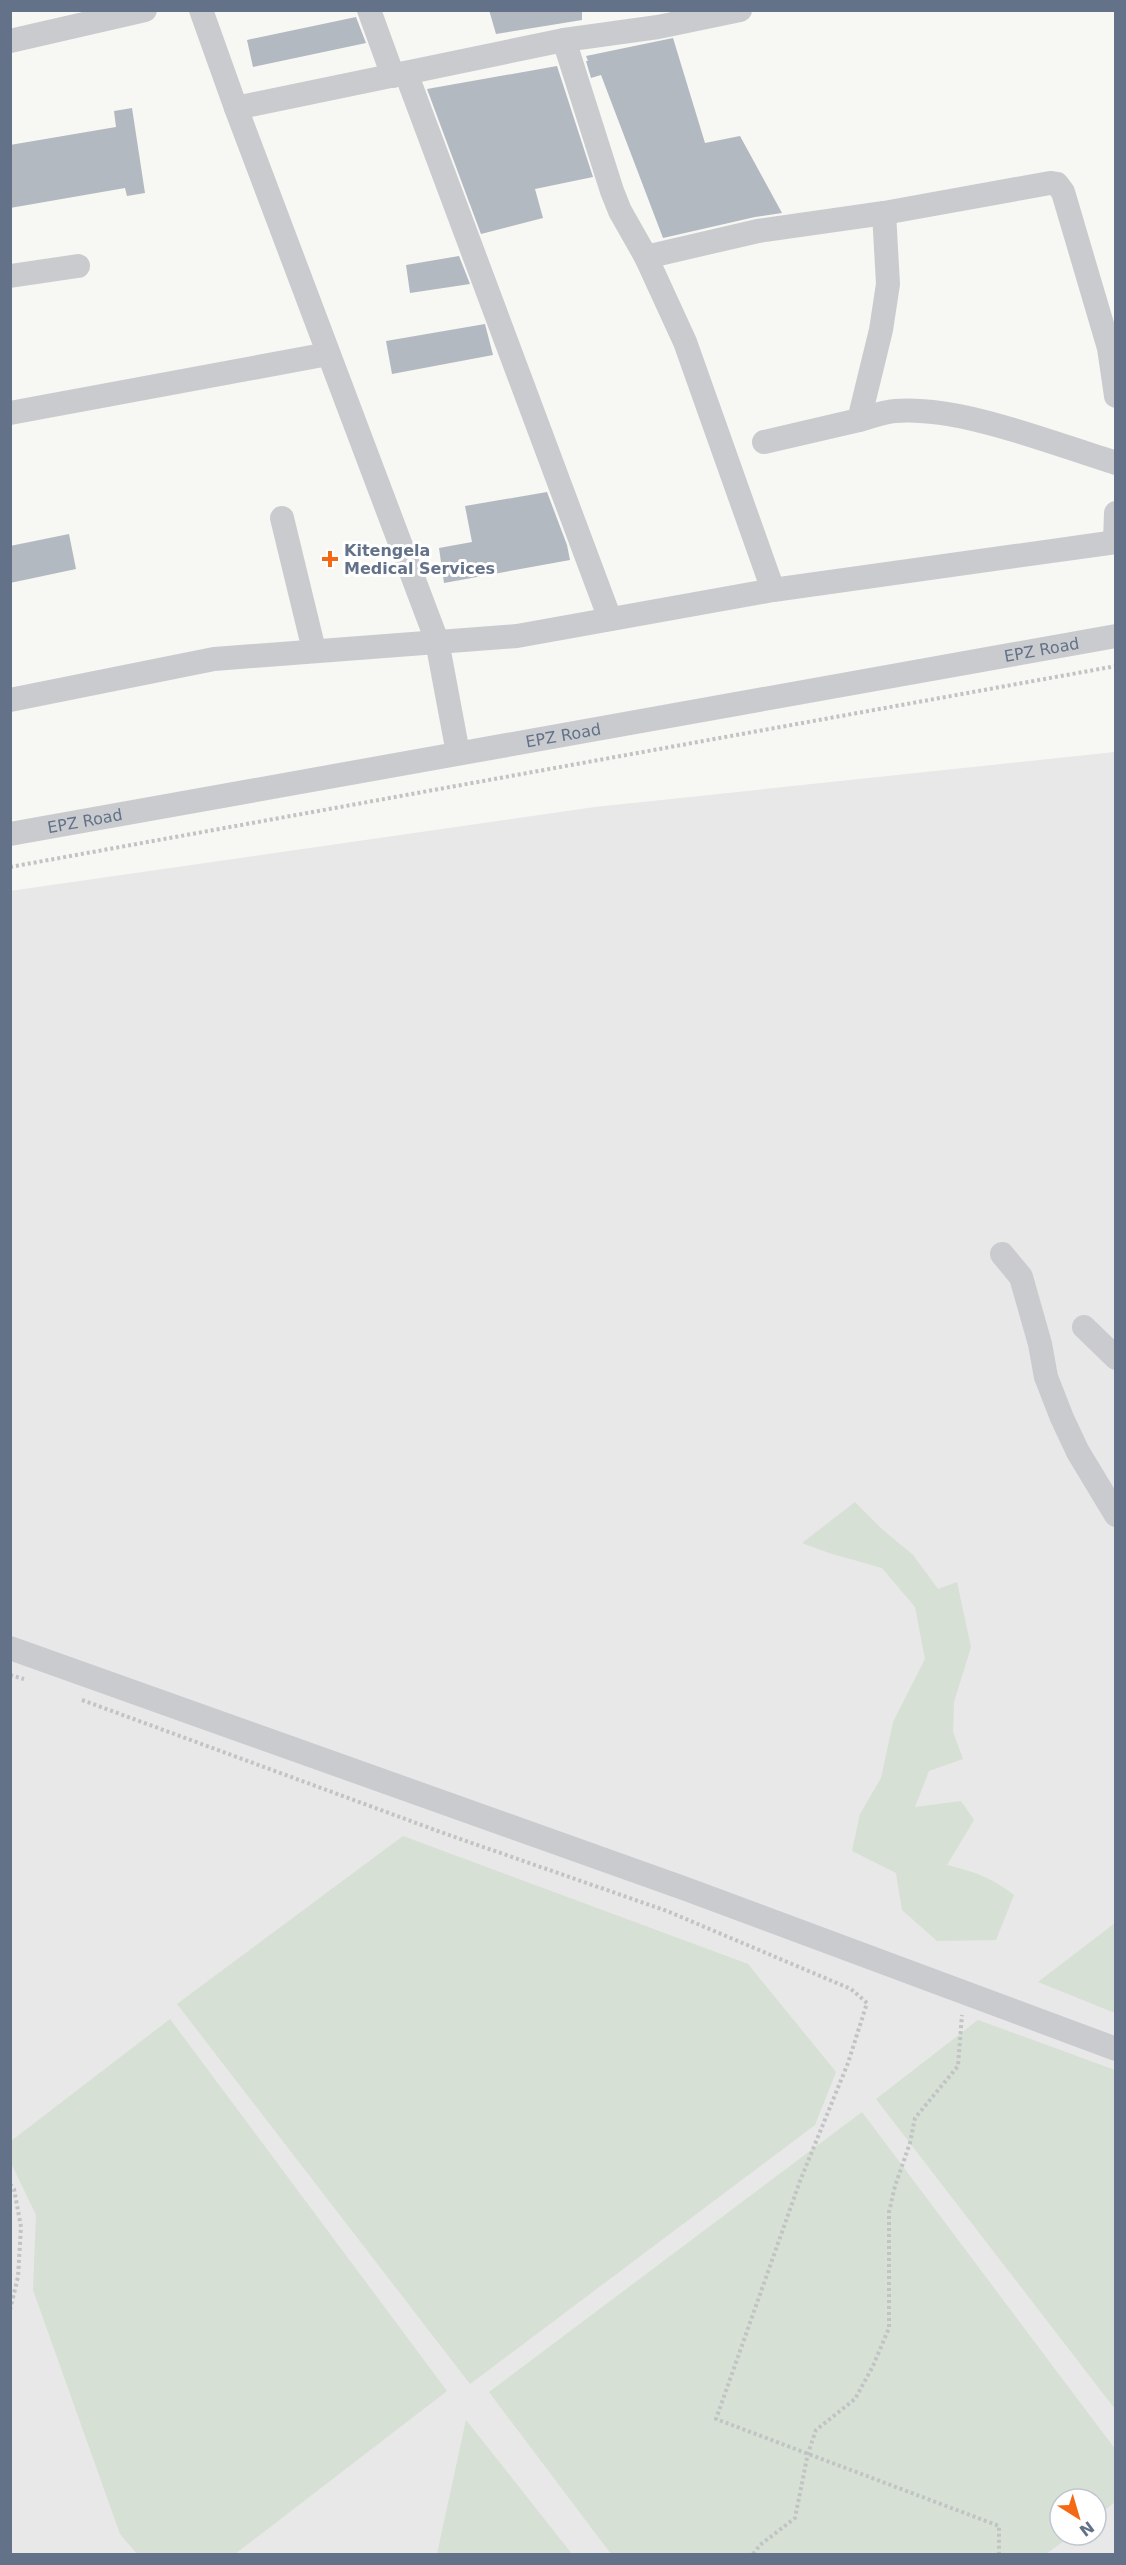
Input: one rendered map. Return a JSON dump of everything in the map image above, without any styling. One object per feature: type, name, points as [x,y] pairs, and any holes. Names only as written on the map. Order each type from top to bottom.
[{"type":"street","points":[[10,41],[145,10]]},
{"type":"street","points":[[201,10],[437,641],[458,753]]},
{"type":"street","points":[[369,10],[400,74],[609,619]]},
{"type":"street","points":[[236,108],[655,19],[740,10]]},
{"type":"street","points":[[564,40],[612,191],[620,211],[646,256],[685,342],[773,590]]},
{"type":"street","points":[[646,256],[758,231],[884,213],[1050,183],[1057,184],[1063,192],[1109,348],[1116,396]]},
{"type":"street","points":[[859,420],[881,330],[888,284],[884,213]]},
{"type":"street","points":[[10,276],[78,266]]},
{"type":"street","points":[[10,413],[328,354]]},
{"type":"street","points":[[764,442],[893,411],[940,413],[972,419],[1116,463]]},
{"type":"street","points":[[10,700],[214,659],[517,636],[773,590],[1115,542],[1116,513]]},
{"type":"street","points":[[282,518],[314,650]]},
{"type":"street","name":"EPZ Road","points":[[10,834],[1116,636]]},
{"type":"street","points":[[1002,1254],[1021,1276],[1040,1344],[1046,1377],[1062,1418],[1078,1452],[1116,1515]]},
{"type":"street","points":[[1083,1328],[1116,1358]]},
{"type":"street","points":[[10,1648],[686,1889],[1116,2049]]},
{"type":"path","points":[[10,867],[1116,666]]},
{"type":"path","points":[[10,1675],[32,1682]]},
{"type":"path","points":[[76,1698],[446,1834],[667,1911],[851,1989],[867,2003],[848,2063],[800,2181],[716,2420],[999,2526],[999,2554]]},
{"type":"path","points":[[753,2554],[760,2545],[795,2518],[808,2453],[816,2430],[855,2399],[873,2366],[889,2328],[889,2212],[895,2186],[910,2143],[915,2118],[958,2066],[962,2033],[962,1992]]},
{"type":"path","points":[[10,2184],[14,2189],[21,2226],[18,2277],[10,2310]]},
{"type":"shaded area","points":[[1115,752],[1115,2554],[11,2554],[10,891],[595,807]]},
{"type":"shaded area","points":[[855,1502],[913,1555],[938,1589],[957,1582],[971,1647],[954,1702],[953,1732],[963,1759],[929,1771],[915,1807],[961,1801],[974,1820],[947,1865],[982,1876],[1014,1895],[996,1940],[937,1941],[902,1910],[896,1873],[852,1851],[860,1814],[881,1778],[893,1722],[925,1659],[915,1607],[882,1568],[802,1543]]},
{"type":"shaded area","points":[[403,1836],[748,1964],[836,2072],[815,2125],[470,2384],[177,2004]]},
{"type":"shaded area","points":[[1115,1923],[1115,2013],[1038,1982]]},
{"type":"shaded area","points":[[170,2019],[447,2391],[235,2554],[137,2554],[120,2534],[33,2290],[36,2215],[11,2163],[11,2141]]},
{"type":"shaded area","points":[[978,2020],[1115,2070],[1115,2409],[876,2099]]},
{"type":"shaded area","points":[[862,2112],[1115,2449],[1115,2502],[1108,2508],[1108,2487],[1048,2487],[1048,2547],[1056,2547],[1046,2554],[611,2554],[489,2392]]},
{"type":"shaded area","points":[[466,2420],[572,2554],[437,2554]]},
{"type":"building","points":[[489,10],[582,10],[582,20],[496,34]]},
{"type":"building","points":[[356,17],[366,43],[253,67],[247,40]]},
{"type":"building","points":[[673,38],[705,143],[740,136],[782,213],[663,238],[601,75],[591,78],[586,56]]},
{"type":"building","points":[[557,66],[593,177],[535,189],[543,218],[481,234],[427,89]]},
{"type":"building","points":[[132,108],[145,193],[127,196],[125,188],[10,208],[10,145],[116,127],[114,111]]},
{"type":"building","points":[[459,256],[470,284],[410,293],[406,265]]},
{"type":"building","points":[[485,324],[493,355],[392,374],[386,341]]},
{"type":"building","points":[[547,492],[567,545],[570,560],[444,583],[439,548],[472,542],[465,506]]},
{"type":"building","points":[[69,534],[76,569],[10,583],[10,546]]},
{"type":"place","name":"Kitengela Medical Services","points":[[330,559]]}]
